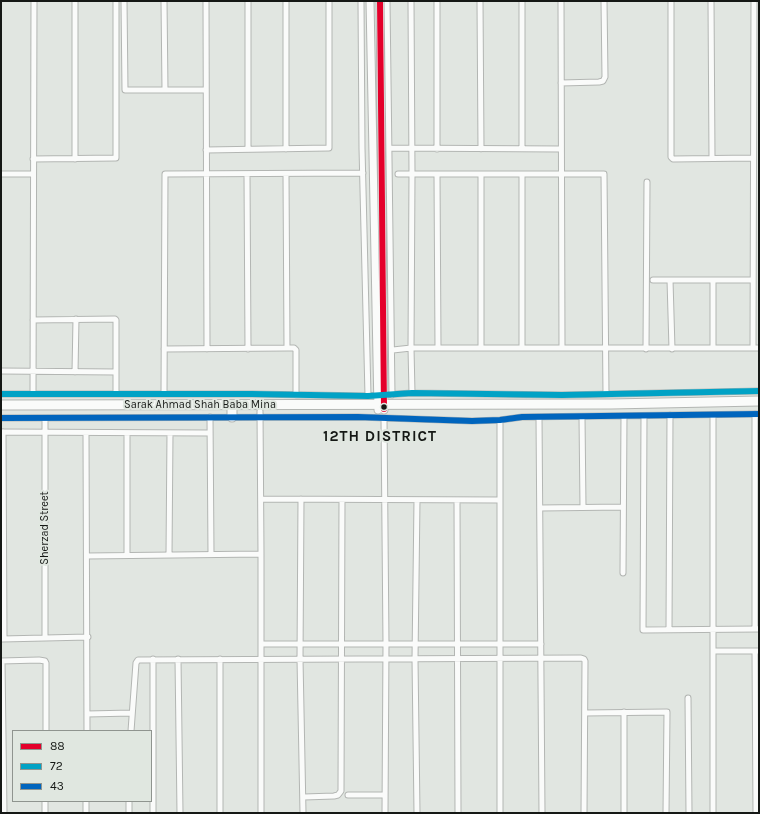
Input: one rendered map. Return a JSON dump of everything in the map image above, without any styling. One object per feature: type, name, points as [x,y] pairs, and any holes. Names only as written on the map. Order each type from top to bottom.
[{"type":"highway","name":"Sarak Ahmad Shah Baba Mina","points":[[1,405],[634,404],[759,401]]},
{"type":"highway","points":[[1,410],[260,414],[381,405],[674,409],[758,412]]},
{"type":"main road","points":[[370,1],[381,405]]},
{"type":"main road","points":[[380,1],[381,405]]},
{"type":"street","points":[[33,394],[32,159],[34,1]]},
{"type":"street","points":[[75,1],[75,159]]},
{"type":"street","points":[[32,159],[115,159],[117,157],[116,1]]},
{"type":"street","points":[[124,1],[125,90],[206,90]]},
{"type":"street","points":[[164,1],[165,90]]},
{"type":"street","points":[[206,1],[207,349]]},
{"type":"street","points":[[248,1],[248,150]]},
{"type":"street","points":[[286,1],[286,149]]},
{"type":"street","points":[[206,150],[329,148],[328,1]]},
{"type":"street","points":[[361,1],[368,396]]},
{"type":"street","points":[[387,1],[392,395]]},
{"type":"street","points":[[411,1],[412,393]]},
{"type":"street","points":[[436,1],[437,149]]},
{"type":"street","points":[[480,1],[480,149]]},
{"type":"street","points":[[522,1],[522,149]]},
{"type":"street","points":[[561,1],[562,348]]},
{"type":"street","points":[[561,83],[603,81],[605,77],[604,1]]},
{"type":"street","points":[[671,1],[671,157],[673,159],[753,158]]},
{"type":"street","points":[[711,1],[712,158]]},
{"type":"street","points":[[392,350],[411,348],[756,348],[753,280],[754,1]]},
{"type":"street","points":[[389,148],[561,149]]},
{"type":"street","points":[[164,394],[164,175],[166,173],[363,173]]},
{"type":"street","points":[[1,174],[32,174]]},
{"type":"street","points":[[247,174],[248,349]]},
{"type":"street","points":[[286,174],[288,348]]},
{"type":"street","points":[[398,174],[603,174],[605,176],[606,394]]},
{"type":"street","points":[[437,174],[438,348]]},
{"type":"street","points":[[481,175],[481,348]]},
{"type":"street","points":[[522,175],[522,348]]},
{"type":"street","points":[[753,175],[759,175]]},
{"type":"street","points":[[646,349],[647,182]]},
{"type":"street","points":[[653,280],[753,280]]},
{"type":"street","points":[[670,280],[672,349]]},
{"type":"street","points":[[713,280],[713,348]]},
{"type":"street","points":[[33,320],[115,318],[116,393]]},
{"type":"street","points":[[75,372],[76,319]]},
{"type":"street","points":[[164,350],[294,348],[296,350],[296,395]]},
{"type":"street","points":[[1,371],[116,372]]},
{"type":"street","points":[[381,405],[392,395],[412,393],[606,394],[759,391]]},
{"type":"street","points":[[1,394],[116,393],[368,396],[381,405],[444,420],[500,420],[522,417],[713,415],[758,412],[757,629],[643,630],[644,416]]},
{"type":"street","points":[[381,405],[385,499],[386,813]]},
{"type":"street","points":[[1,418],[210,417],[232,414]]},
{"type":"street","points":[[260,414],[261,813]]},
{"type":"street","points":[[713,415],[713,813]]},
{"type":"street","points":[[582,416],[583,507]]},
{"type":"street","points":[[624,416],[624,573]]},
{"type":"street","points":[[669,629],[670,416]]},
{"type":"street","points":[[210,417],[211,554]]},
{"type":"street","points":[[539,417],[542,813]]},
{"type":"street","name":"Sherzad Street","points":[[45,418],[45,638]]},
{"type":"street","points":[[500,420],[500,813]]},
{"type":"street","points":[[88,637],[3,639],[2,432],[45,434],[210,433]]},
{"type":"street","points":[[86,433],[88,637],[87,730]]},
{"type":"street","points":[[127,433],[127,555]]},
{"type":"street","points":[[169,555],[170,433]]},
{"type":"street","points":[[261,499],[500,500]]},
{"type":"street","points":[[301,499],[300,659],[304,797],[303,813]]},
{"type":"street","points":[[304,797],[334,796],[338,795],[341,791],[342,500]]},
{"type":"street","points":[[417,500],[415,644],[417,813]]},
{"type":"street","points":[[457,500],[458,813]]},
{"type":"street","points":[[540,508],[624,507]]},
{"type":"street","points":[[87,556],[261,554]]},
{"type":"street","points":[[261,644],[541,644]]},
{"type":"street","points":[[713,651],[757,651],[756,813]]},
{"type":"street","points":[[153,659],[154,813]]},
{"type":"street","points":[[178,659],[180,813]]},
{"type":"street","points":[[220,659],[220,813]]},
{"type":"street","points":[[131,730],[136,662],[138,660],[584,659],[584,813]]},
{"type":"street","points":[[4,813],[1,661],[45,661],[47,666],[46,730]]},
{"type":"street","points":[[688,698],[689,813]]},
{"type":"street","points":[[624,712],[624,813]]},
{"type":"street","points":[[585,713],[667,712],[666,813]]},
{"type":"street","points":[[87,714],[132,713]]},
{"type":"street","points":[[348,795],[385,795]]},
{"type":"street","points":[[45,802],[45,813]]},
{"type":"street","points":[[86,802],[86,813]]},
{"type":"street","points":[[129,802],[129,813]]},
{"type":"transit line","name":"88","points":[[380,1],[384,409]]},
{"type":"transit line","name":"72","points":[[1,394],[252,394],[368,396],[412,393],[562,395],[759,391]]},
{"type":"transit line","name":"43","points":[[1,418],[358,417],[472,421],[500,420],[522,417],[759,414]]},
{"type":"district","name":"12TH DISTRICT","points":[[380,437]]}]
